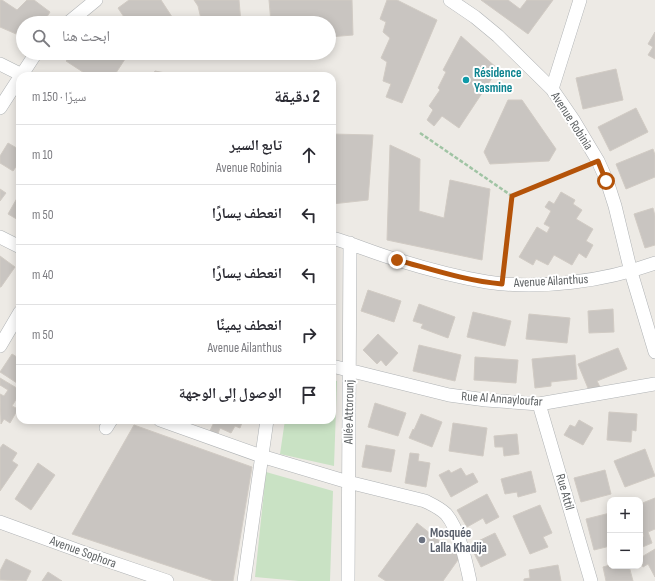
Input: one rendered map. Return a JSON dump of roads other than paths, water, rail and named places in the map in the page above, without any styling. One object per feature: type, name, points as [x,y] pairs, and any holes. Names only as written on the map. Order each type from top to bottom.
[{"type":"street","points":[[77,16],[96,0]]},
{"type":"street","name":"Avenue Robinia","points":[[450,0],[498,36],[552,89],[574,121],[598,161],[615,206],[631,272],[655,352]]},
{"type":"street","points":[[552,89],[580,0]]},
{"type":"street","points":[[24,72],[32,60]]},
{"type":"street","points":[[0,64],[16,73]]},
{"type":"street","points":[[0,108],[16,85]]},
{"type":"street","points":[[0,238],[16,245]]},
{"type":"street","name":"Avenue Ailanthus","points":[[336,239],[397,260],[448,274],[502,284],[520,285],[572,283],[631,272],[655,264]]},
{"type":"street","name":"Allée Attorounj","points":[[348,581],[350,243]]},
{"type":"street","points":[[0,346],[16,319]]},
{"type":"street","name":"Rue Al Annayloufar","points":[[336,367],[449,395],[486,400],[539,404],[655,384]]},
{"type":"street","name":"Rue Attil","points":[[539,404],[591,581]]},
{"type":"street","points":[[171,424],[261,456],[348,482],[425,501],[437,507],[446,515],[453,526],[466,559],[470,581]]},
{"type":"street","points":[[244,581],[266,424]]},
{"type":"street","name":"Avenue Sophora","points":[[0,522],[167,581]]},
{"type":"place","name":"Résidence Yasmine","points":[[466,80]]},
{"type":"place","name":"Mosquée Lalla Khadija","points":[[422,540]]}]
